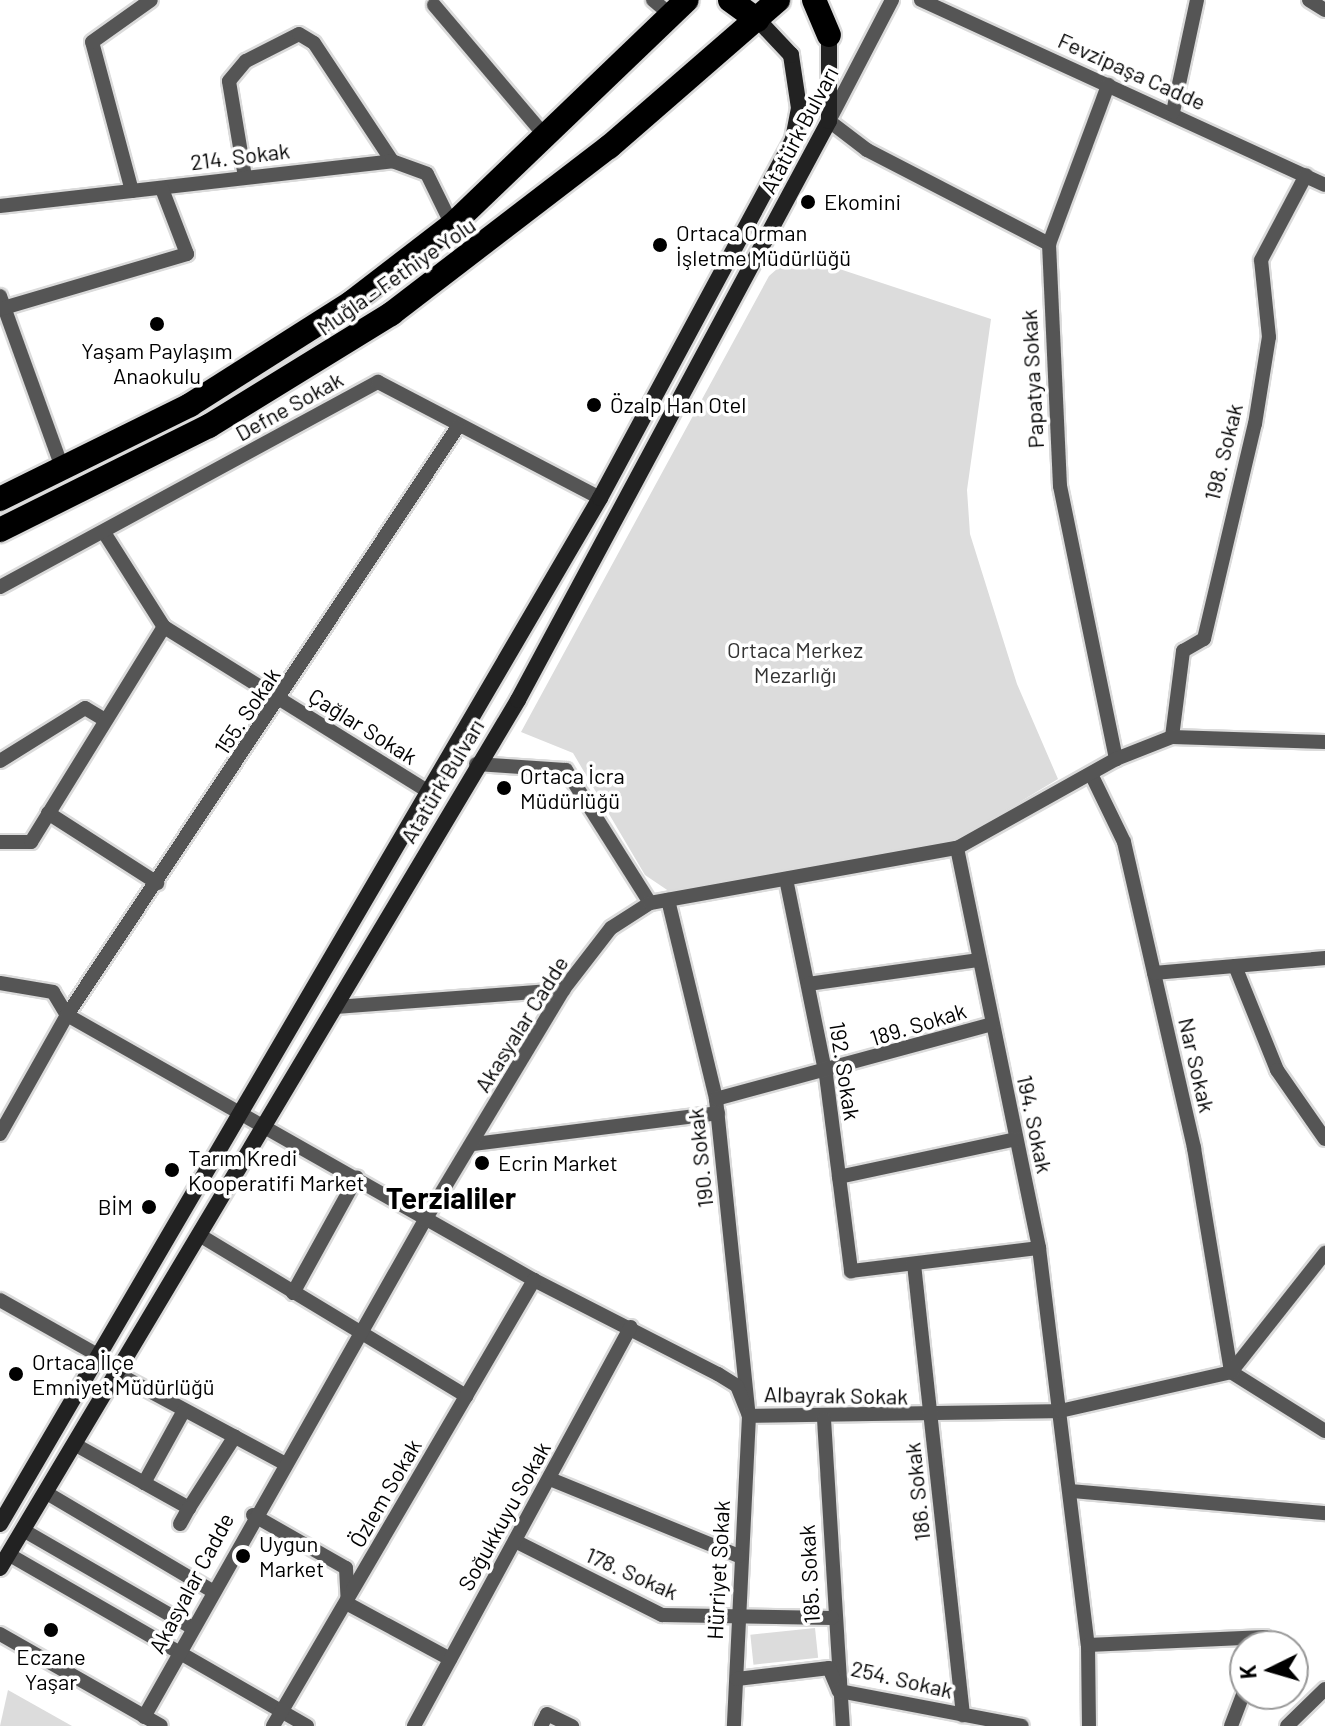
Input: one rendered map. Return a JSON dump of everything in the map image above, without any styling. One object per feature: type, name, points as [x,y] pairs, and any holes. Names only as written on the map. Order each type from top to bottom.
[{"type":"highway","points":[[730,0],[758,20]]},
{"type":"highway","name":"Muğla - Fethiye Yolu","points":[[0,530],[209,426],[391,314],[602,153],[778,0]]},
{"type":"highway","points":[[814,0],[829,35]]},
{"type":"highway","points":[[824,0],[829,35]]},
{"type":"highway","name":"Muğla - Fethiye Yolu","points":[[0,499],[190,405],[352,302],[452,225],[546,137],[670,5]]},
{"type":"main road","name":"Atatürk Bulvarı","points":[[0,1524],[244,1113],[600,498],[793,139],[799,108],[791,55],[758,20]]},
{"type":"main road","points":[[829,35],[829,121]]},
{"type":"main road","name":"Atatürk Bulvarı","points":[[4,1561],[269,1126],[476,764],[518,700],[829,121]]},
{"type":"street","points":[[132,191],[92,42],[151,0]]},
{"type":"street","name":"Atatürk Bulvarı","points":[[829,121],[892,0]]},
{"type":"street","name":"Fevzipaşa Cadde","points":[[921,0],[1173,112],[1325,185]]},
{"type":"street","points":[[1173,112],[1197,0]]},
{"type":"street","points":[[1309,0],[1325,10]]},
{"type":"street","points":[[434,5],[546,137]]},
{"type":"street","points":[[245,177],[229,81],[246,61],[299,34],[314,43],[392,161]]},
{"type":"street","points":[[829,121],[867,150],[1049,244],[1108,85]]},
{"type":"street","name":"214. Sokak","points":[[0,206],[392,161],[427,174],[452,225]]},
{"type":"street","name":"198. Sokak","points":[[1172,737],[1183,651],[1204,639],[1255,424],[1269,337],[1261,260],[1306,175]]},
{"type":"street","points":[[63,470],[1,304],[187,254],[162,189]]},
{"type":"street","name":"Papatya Sokak","points":[[1049,244],[1060,486],[1116,759]]},
{"type":"street","name":"Defne Sokak","points":[[0,587],[105,534],[378,382],[457,428],[600,498]]},
{"type":"street","name":"155. Sokak","points":[[0,1134],[67,1015],[281,701],[457,428]]},
{"type":"street","name":"Çağlar Sokak","points":[[105,534],[164,627],[429,792]]},
{"type":"street","points":[[0,842],[31,842],[103,719],[164,627]]},
{"type":"street","points":[[0,761],[85,708],[103,719]]},
{"type":"street","name":"Akasyalar Cadde","points":[[144,1717],[282,1462],[360,1335],[425,1220],[474,1144],[563,990],[611,928],[650,903],[957,848],[1092,776],[1116,759],[1172,737],[1325,742]]},
{"type":"street","points":[[476,764],[566,770],[650,903]]},
{"type":"street","name":"Nar Sokak","points":[[1092,776],[1124,842],[1194,1148],[1231,1372]]},
{"type":"street","points":[[48,813],[157,883]]},
{"type":"street","name":"194. Sokak","points":[[957,848],[1039,1248],[1088,1645],[1091,1725]]},
{"type":"street","name":"192. Sokak","points":[[786,879],[826,1075],[851,1271],[914,1264]]},
{"type":"street","name":"190. Sokak","points":[[668,900],[717,1106],[749,1416]]},
{"type":"street","points":[[1154,973],[1325,958]]},
{"type":"street","points":[[808,984],[979,960]]},
{"type":"street","points":[[1235,966],[1277,1070],[1325,1139]]},
{"type":"street","name":"Albayrak Sokak","points":[[0,983],[53,992],[67,1015],[269,1126],[425,1220],[737,1386],[749,1416],[932,1418],[1060,1411],[1231,1372]]},
{"type":"street","points":[[336,1007],[563,990]]},
{"type":"street","name":"189. Sokak","points":[[474,1144],[717,1106],[992,1024]]},
{"type":"street","points":[[839,1177],[1016,1139]]},
{"type":"street","points":[[293,1293],[357,1177]]},
{"type":"street","points":[[201,1236],[360,1335],[466,1396]]},
{"type":"street","points":[[914,1264],[1039,1248]]},
{"type":"street","points":[[1325,1253],[1231,1372],[1325,1431]]},
{"type":"street","name":"186. Sokak","points":[[914,1264],[963,1715]]},
{"type":"street","name":"Özlem Sokak","points":[[273,1726],[348,1604],[534,1280]]},
{"type":"street","points":[[0,1300],[101,1357]]},
{"type":"street","name":"Soğukkuyu Sokak","points":[[414,1726],[631,1327]]},
{"type":"street","points":[[116,1373],[183,1412],[282,1462]]},
{"type":"street","points":[[144,1483],[183,1412]]},
{"type":"street","name":"Hürriyet Sokak","points":[[734,1726],[739,1556],[749,1416]]},
{"type":"street","name":"185. Sokak","points":[[824,1419],[832,1618],[843,1726]]},
{"type":"street","points":[[180,1524],[235,1436]]},
{"type":"street","points":[[74,1444],[189,1508]]},
{"type":"street","points":[[550,1479],[739,1556]]},
{"type":"street","points":[[1071,1491],[1325,1513]]},
{"type":"street","points":[[45,1492],[211,1590]]},
{"type":"street","points":[[253,1515],[346,1568],[348,1604],[450,1659]]},
{"type":"street","points":[[23,1530],[191,1627]]},
{"type":"street","name":"178. Sokak","points":[[515,1541],[662,1615],[736,1622],[832,1618]]},
{"type":"street","points":[[4,1561],[178,1652],[307,1726]]},
{"type":"street","points":[[0,1634],[161,1726]]},
{"type":"street","points":[[1088,1645],[1229,1639]]},
{"type":"street","name":"254. Sokak","points":[[737,1679],[829,1668],[839,1691],[1022,1726]]},
{"type":"street","points":[[1287,1726],[1325,1689]]},
{"type":"street","points":[[544,1720],[572,1726]]},
{"type":"green space","name":"Ortaca Merkez Mezarlığı","points":[[794,254],[991,319],[967,490],[970,534],[1017,684],[1058,779],[958,839],[679,898],[645,875],[573,753],[521,732],[769,276]]},
{"type":"green space","points":[[815,1628],[818,1658],[753,1665],[750,1635]]},
{"type":"green space","points":[[8,1690],[72,1726],[0,1726]]},
{"type":"place","name":"Ekomini","points":[[808,202]]},
{"type":"place","name":"Ortaca Orman İşletme Müdürlüğü","points":[[660,245]]},
{"type":"place","name":"Yaşam Paylaşım Anaokulu","points":[[157,324]]},
{"type":"place","name":"Özalp Han Otel","points":[[594,405]]},
{"type":"place","name":"Ortaca İcra Müdürlüğü","points":[[504,788]]},
{"type":"place","name":"Ecrin Market","points":[[482,1163]]},
{"type":"place","name":"Tarım Kredi Kooperatifi Market","points":[[172,1170]]},
{"type":"place","name":"BİM","points":[[149,1207]]},
{"type":"place","name":"Ortaca İlçe Emniyet Müdürlüğü","points":[[16,1374]]},
{"type":"place","name":"Uygun Market","points":[[243,1556]]},
{"type":"place","name":"Eczane Yaşar","points":[[51,1630]]},
{"type":"district","name":"Terzialiler","points":[[451,1197]]}]
